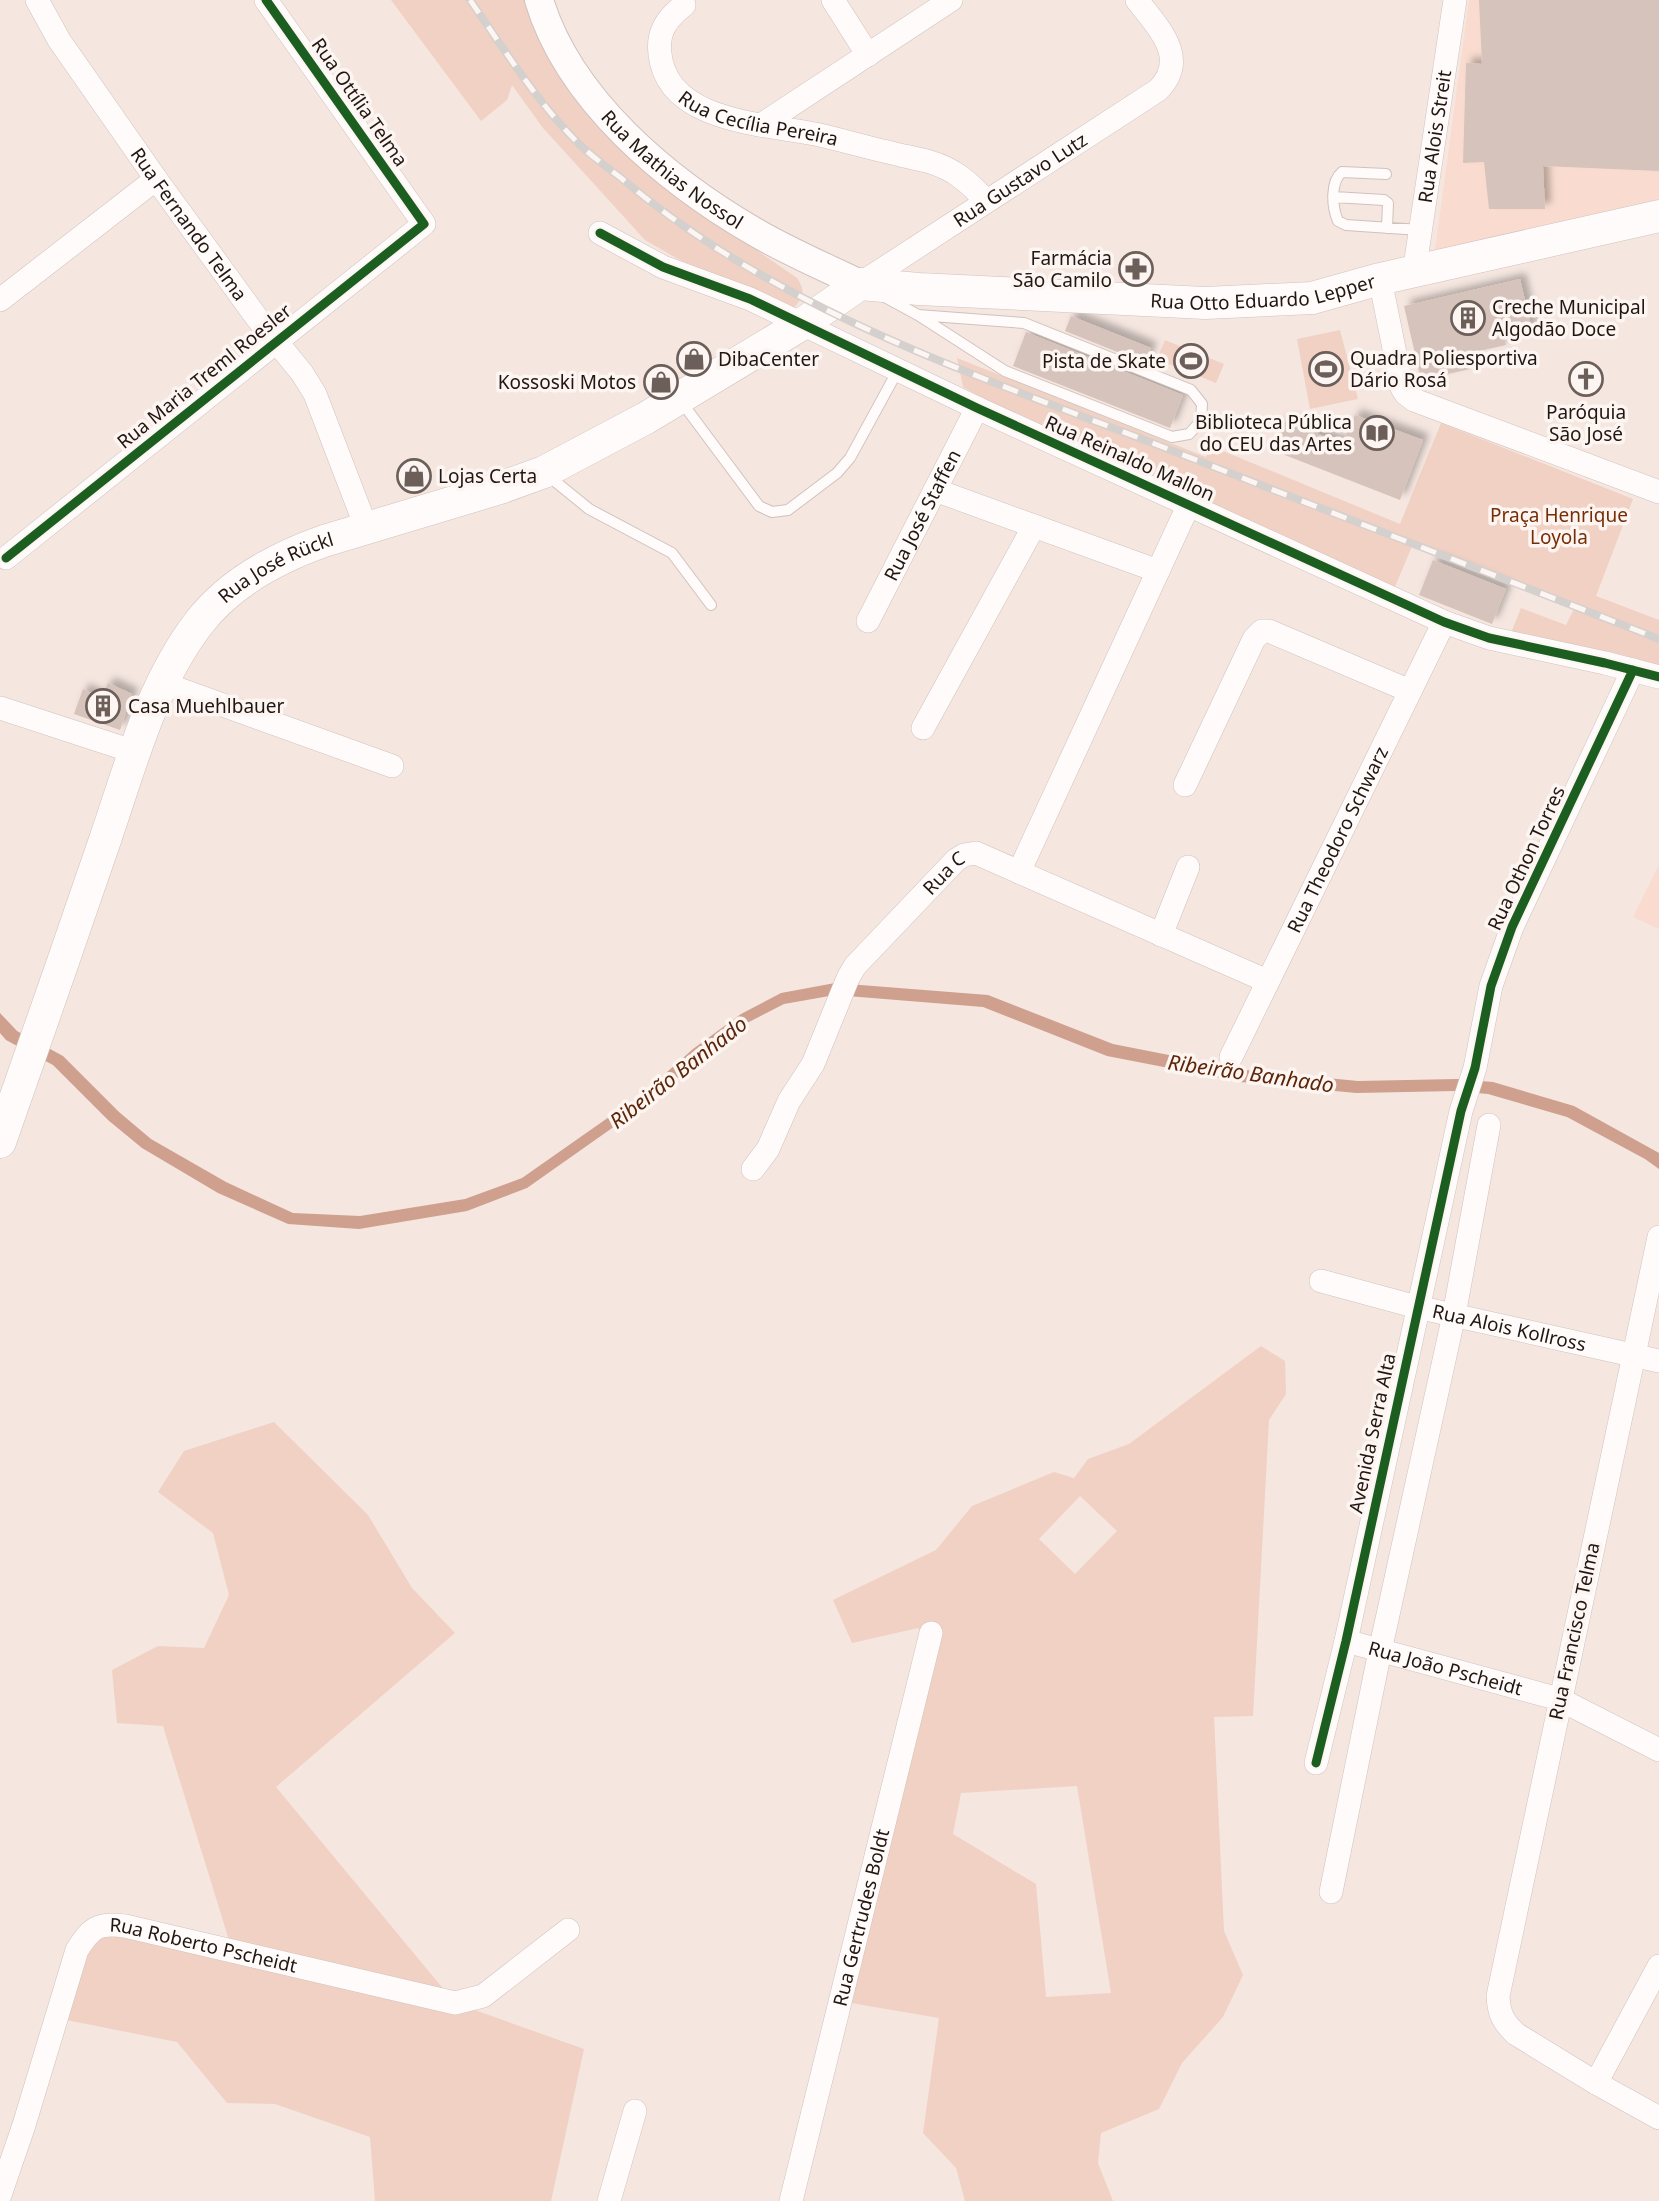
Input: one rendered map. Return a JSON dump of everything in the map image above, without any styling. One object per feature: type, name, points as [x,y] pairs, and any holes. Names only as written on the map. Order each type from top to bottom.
[{"type":"main road","name":"Rua Otto Eduardo Lepper","points":[[860,284],[1206,303],[1312,298],[1380,279],[1659,216]]},
{"type":"main road","name":"Rua José Rückl","points":[[0,1142],[135,752],[162,683],[181,648],[223,597],[244,580],[298,550],[544,472],[617,435],[802,324],[860,284]]},
{"type":"street","name":"Rua Fernando Telma","points":[[37,0],[60,40],[156,179],[316,394],[366,527]]},
{"type":"street","name":"Rua Ottília Telma","points":[[266,0],[424,224]]},
{"type":"street","name":"Rua Mathias Nossol","points":[[539,0],[545,20],[572,70],[617,125],[648,155],[713,205],[755,232],[860,284]]},
{"type":"street","points":[[833,0],[868,55]]},
{"type":"street","points":[[761,125],[951,0]]},
{"type":"street","name":"Rua Gustavo Lutz","points":[[860,284],[1158,90],[1170,75],[1172,58],[1169,47],[1137,0]]},
{"type":"street","name":"Rua Alois Streit","points":[[1414,272],[1455,0]]},
{"type":"street","name":"Rua Cecília Pereira","points":[[684,5],[667,20],[661,32],[660,57],[672,87],[690,102],[716,114],[817,134],[943,166],[969,181],[986,201]]},
{"type":"street","points":[[0,300],[156,179]]},
{"type":"street","name":"Rua Maria Treml Roesler","points":[[6,558],[424,224]]},
{"type":"street","name":"Rua Reinaldo Mallon","points":[[600,233],[663,267],[750,299],[977,408],[1444,622],[1489,638],[1659,677]]},
{"type":"street","points":[[1380,279],[1402,388],[1406,394],[1414,400],[1659,492]]},
{"type":"street","name":"Rua José Staffen","points":[[868,621],[977,408]]},
{"type":"street","points":[[935,490],[1158,571]]},
{"type":"street","points":[[1019,872],[1189,504]]},
{"type":"street","points":[[923,728],[1034,526]]},
{"type":"street","name":"Rua Theodoro Schwarz","points":[[1231,1057],[1444,622]]},
{"type":"street","points":[[1185,785],[1254,639],[1262,631],[1269,631],[1410,691]]},
{"type":"street","name":"Rua Othon Torres","points":[[1461,1111],[1475,1068],[1491,986],[1512,928],[1633,670]]},
{"type":"street","points":[[162,683],[392,766]]},
{"type":"street","points":[[0,708],[135,752]]},
{"type":"street","name":"Rua C","points":[[753,1169],[768,1149],[783,1112],[813,1064],[848,978],[862,958],[956,860],[964,855],[976,853],[1267,981]]},
{"type":"street","points":[[1161,935],[1188,867]]},
{"type":"street","name":"Avenida Serra Alta","points":[[1316,1763],[1346,1641],[1461,1111]]},
{"type":"street","points":[[1331,1892],[1380,1651],[1454,1315],[1489,1125]]},
{"type":"street","name":"Rua Francisco Telma","points":[[1596,2083],[1533,2046],[1506,2025],[1499,2013],[1498,1996],[1659,1237]]},
{"type":"street","name":"Rua Alois Kollross","points":[[1321,1281],[1417,1307],[1659,1361]]},
{"type":"street","name":"Rua Gertrudes Boldt","points":[[791,2201],[931,1633]]},
{"type":"street","name":"Rua João Pscheidt","points":[[1346,1641],[1559,1699],[1659,1750]]},
{"type":"street","name":"Rua Roberto Pscheidt","points":[[0,2195],[77,1950],[86,1935],[99,1926],[125,1926],[455,2003],[483,1996],[568,1930]]},
{"type":"street","points":[[1659,1966],[1596,2083],[1659,2118]]},
{"type":"street","points":[[609,2201],[635,2111]]},
{"type":"lane","points":[[1387,174],[1342,172],[1334,181],[1334,213],[1338,221],[1346,225],[1420,230]]},
{"type":"lane","points":[[1334,197],[1384,200],[1388,203],[1387,228]]},
{"type":"lane","points":[[860,284],[918,315],[1005,370],[1172,437],[1189,434],[1201,421],[1202,404],[1191,390],[1024,323],[918,315]]},
{"type":"lane","points":[[678,397],[759,506],[772,512],[788,510],[837,473],[850,458],[898,370]]},
{"type":"lane","points":[[544,472],[589,509],[672,553],[711,605]]},
{"type":"shaded area","points":[[1469,0],[1659,0],[1659,201],[1435,250]]},
{"type":"shaded area","points":[[1659,865],[1659,929],[1633,917]]},
{"type":"green space","points":[[391,0],[530,0],[674,193],[797,278],[803,293],[791,312],[678,259],[645,240],[543,128],[512,85],[507,100],[481,121]]},
{"type":"green space","name":"Quadra Poliesportiva Dário Rosá","points":[[1340,330],[1358,399],[1310,409],[1297,339]]},
{"type":"green space","name":"Pista de Skate","points":[[1165,340],[1224,364],[1216,383],[1157,359]]},
{"type":"green space","name":"Praça Henrique Loyola","points":[[957,358],[1206,457],[1211,446],[1400,524],[1441,423],[1633,499],[1596,596],[1659,620],[1659,666],[1511,633],[1521,608],[1566,625],[1575,607],[1413,544],[1394,589],[981,397],[963,387]]},
{"type":"green space","points":[[1261,1346],[1285,1361],[1286,1394],[1269,1420],[1253,1716],[1214,1717],[1224,1931],[1243,1975],[1223,2017],[1182,2063],[1159,2109],[1101,2133],[1098,2163],[1113,2201],[965,2201],[956,2168],[923,2133],[939,2018],[851,2003],[938,1651],[918,1628],[852,1643],[833,1600],[936,1550],[972,1506],[1054,1472],[1074,1478],[1088,1459],[1129,1444]],"holes":[[[1080,1496],[1117,1531],[1075,1574],[1039,1539]],[[1077,1786],[1111,1993],[1046,1997],[1036,1884],[953,1834],[961,1793]]]},
{"type":"green space","points":[[274,1422],[368,1515],[412,1588],[455,1633],[276,1787],[455,2003],[584,2049],[551,2201],[375,2201],[370,2137],[275,2104],[227,2103],[177,2042],[56,2018],[99,1926],[232,1950],[163,1726],[117,1723],[112,1670],[158,1646],[204,1648],[229,1595],[213,1533],[158,1492],[184,1451]]},
{"type":"water","name":"Ribeirão Banhado","points":[[835,983],[988,995],[1113,1044],[1245,1070],[1358,1081],[1457,1079],[1493,1082],[1574,1106],[1659,1153],[1659,1169],[1567,1117],[1488,1094],[1455,1091],[1356,1093],[1241,1082],[1107,1056],[983,1007],[835,995],[784,1004],[747,1023],[700,1058],[638,1112],[527,1188],[467,1211],[359,1229],[288,1224],[218,1193],[142,1148],[108,1120],[53,1065],[6,1040],[0,1033],[0,1013],[17,1031],[63,1056],[119,1112],[151,1139],[226,1182],[293,1213],[360,1216],[465,1199],[522,1178],[632,1103],[693,1049],[741,1014],[781,993]]},
{"type":"building","points":[[1479,0],[1659,0],[1659,171],[1543,166],[1545,209],[1489,209],[1484,162],[1463,163],[1466,63],[1482,64]]},
{"type":"building","name":"Creche Municipal Algodão Doce","points":[[1520,279],[1532,330],[1504,336],[1506,345],[1466,354],[1470,369],[1421,380],[1404,306]]},
{"type":"building","points":[[1071,316],[1151,348],[1145,363],[1065,331]]},
{"type":"building","points":[[1026,332],[1183,395],[1170,428],[1013,366]]},
{"type":"building","points":[[1355,415],[1423,440],[1400,500],[1272,450],[1284,421],[1342,443]]},
{"type":"building","points":[[1433,560],[1506,589],[1492,624],[1419,595]]},
{"type":"building","name":"Casa Muehlbauer","points":[[108,683],[132,694],[120,730],[74,714],[83,689],[101,698]]},
{"type":"railway","points":[[470,0],[534,92],[583,148],[680,224],[742,264],[807,300],[941,362],[1659,639]]},
{"type":"cycle path","points":[[6,558],[424,224],[266,0]]},
{"type":"cycle path","points":[[600,233],[663,267],[750,299],[977,408],[1444,622],[1489,638],[1659,677]]},
{"type":"cycle path","points":[[1316,1763],[1346,1641],[1461,1111],[1475,1068],[1491,986],[1512,927],[1633,670]]},
{"type":"place","name":"Farmácia São Camilo","points":[[1136,269]]},
{"type":"place","name":"Creche Municipal Algodão Doce","points":[[1468,318]]},
{"type":"place","name":"DibaCenter","points":[[694,359]]},
{"type":"place","name":"Pista de Skate","points":[[1191,361]]},
{"type":"place","name":"Quadra Poliesportiva Dário Rosá","points":[[1326,369]]},
{"type":"place","name":"Paróquia São José","points":[[1586,379]]},
{"type":"place","name":"Kossoski Motos","points":[[661,382]]},
{"type":"place","name":"Biblioteca Pública do CEU das Artes","points":[[1377,433]]},
{"type":"place","name":"Lojas Certa","points":[[414,476]]},
{"type":"place","name":"Casa Muehlbauer","points":[[103,706]]}]
